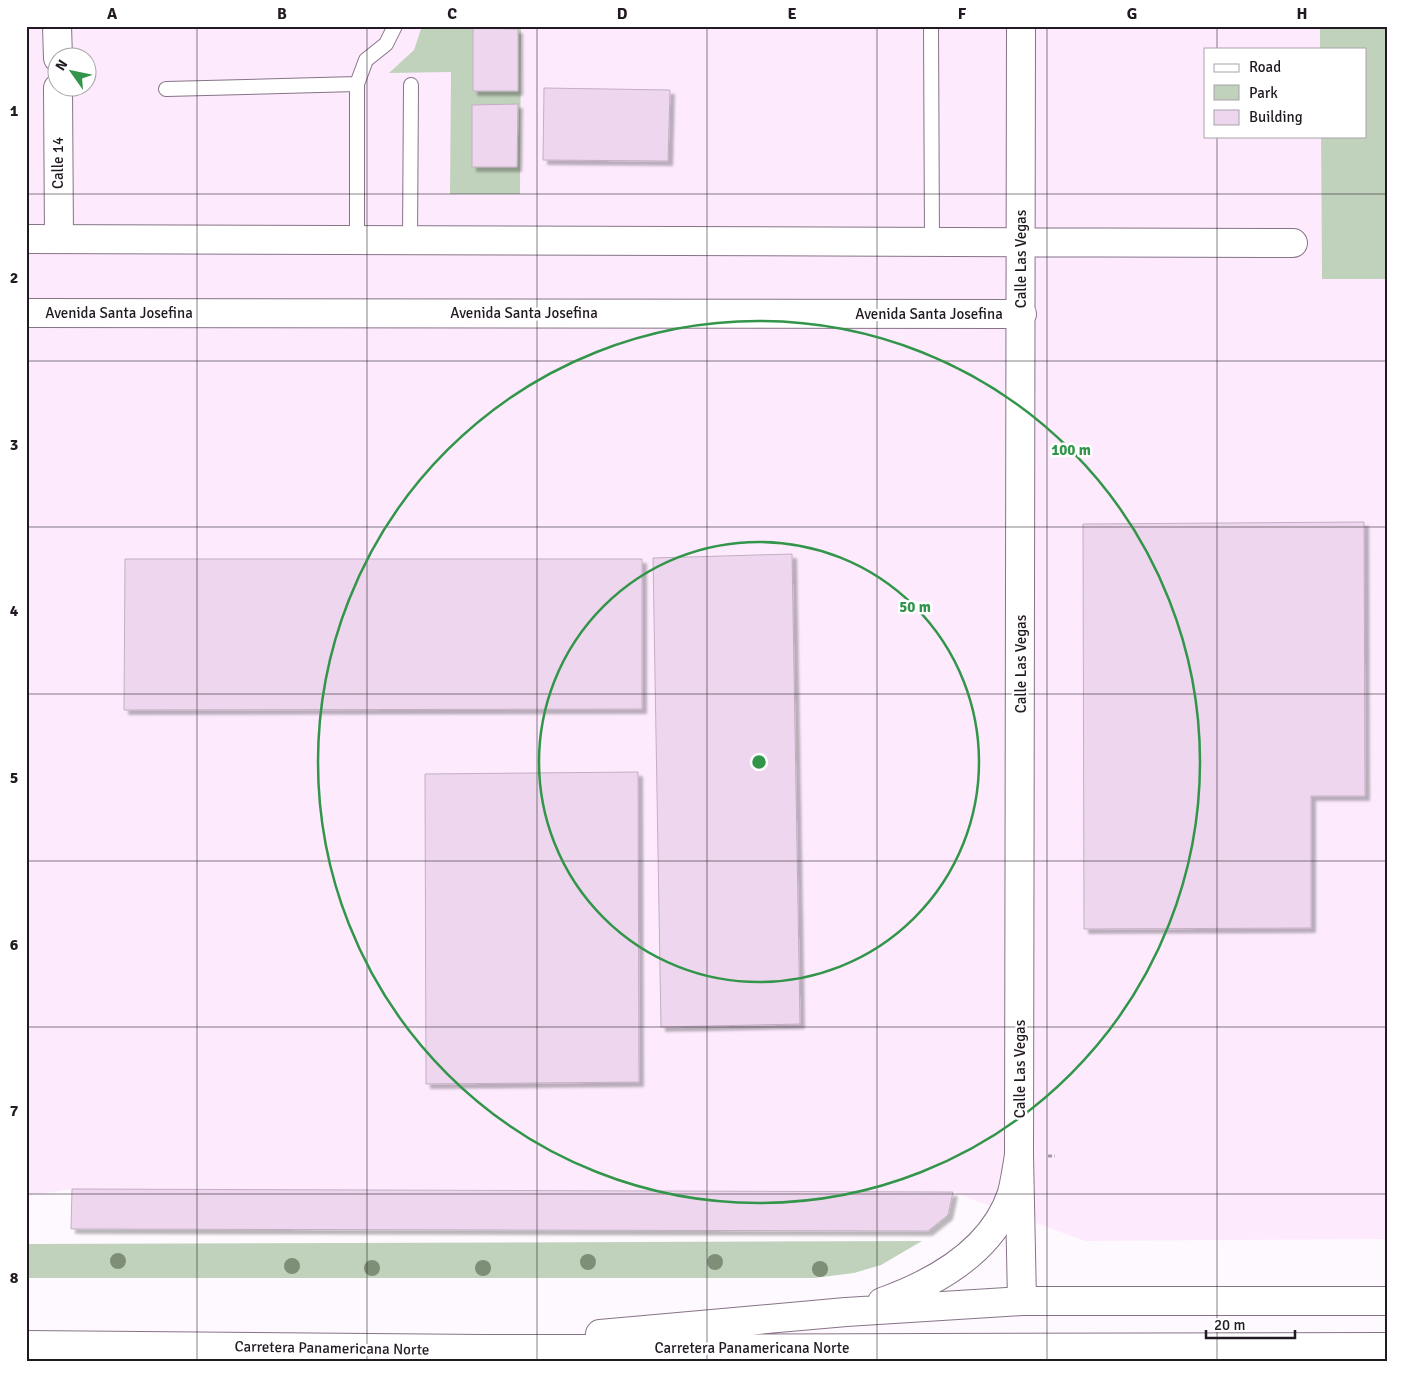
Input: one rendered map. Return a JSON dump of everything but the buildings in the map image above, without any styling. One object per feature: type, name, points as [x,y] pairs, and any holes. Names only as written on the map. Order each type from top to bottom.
[{"type":"main road","points":[[58,26],[58,48]]},
{"type":"main road","name":"Calle Las Vegas","points":[[1021,26],[1020,1155],[1022,1301]]},
{"type":"main road","name":"Calle 14","points":[[58,98],[59,239]]},
{"type":"main road","points":[[26,239],[1021,244],[1292,243]]},
{"type":"main road","name":"Avenida Santa Josefina","points":[[26,313],[1022,314]]},
{"type":"main road","points":[[846,1312],[873,1305],[915,1289],[943,1274],[963,1260],[982,1242],[1005,1208],[1012,1193],[1020,1155]]},
{"type":"main road","points":[[484,1349],[645,1328],[846,1312],[1022,1301],[1388,1301]]},
{"type":"main road","name":"Carretera Panamericana Norte","points":[[26,1345],[484,1349],[1388,1347]]},
{"type":"lane","points":[[357,241],[356,84],[366,60],[386,44],[395,26]]},
{"type":"lane","points":[[931,26],[932,243]]},
{"type":"lane","points":[[166,89],[356,84]]},
{"type":"lane","points":[[410,241],[411,85]]},
{"type":"shaded area","points":[[26,26],[1320,26],[1320,48],[1204,48],[1204,138],[1321,138],[1322,279],[1388,279],[1388,1239],[1085,1241],[953,1192],[72,1189],[26,1196]]},
{"type":"green space","points":[[422,26],[521,26],[520,194],[450,194],[451,72],[389,73],[414,50]]},
{"type":"green space","points":[[1320,26],[1388,26],[1388,279],[1322,279],[1321,138],[1366,138],[1366,48],[1320,48]]},
{"type":"green space","points":[[922,1241],[881,1265],[854,1273],[814,1278],[26,1278],[26,1244]]}]
